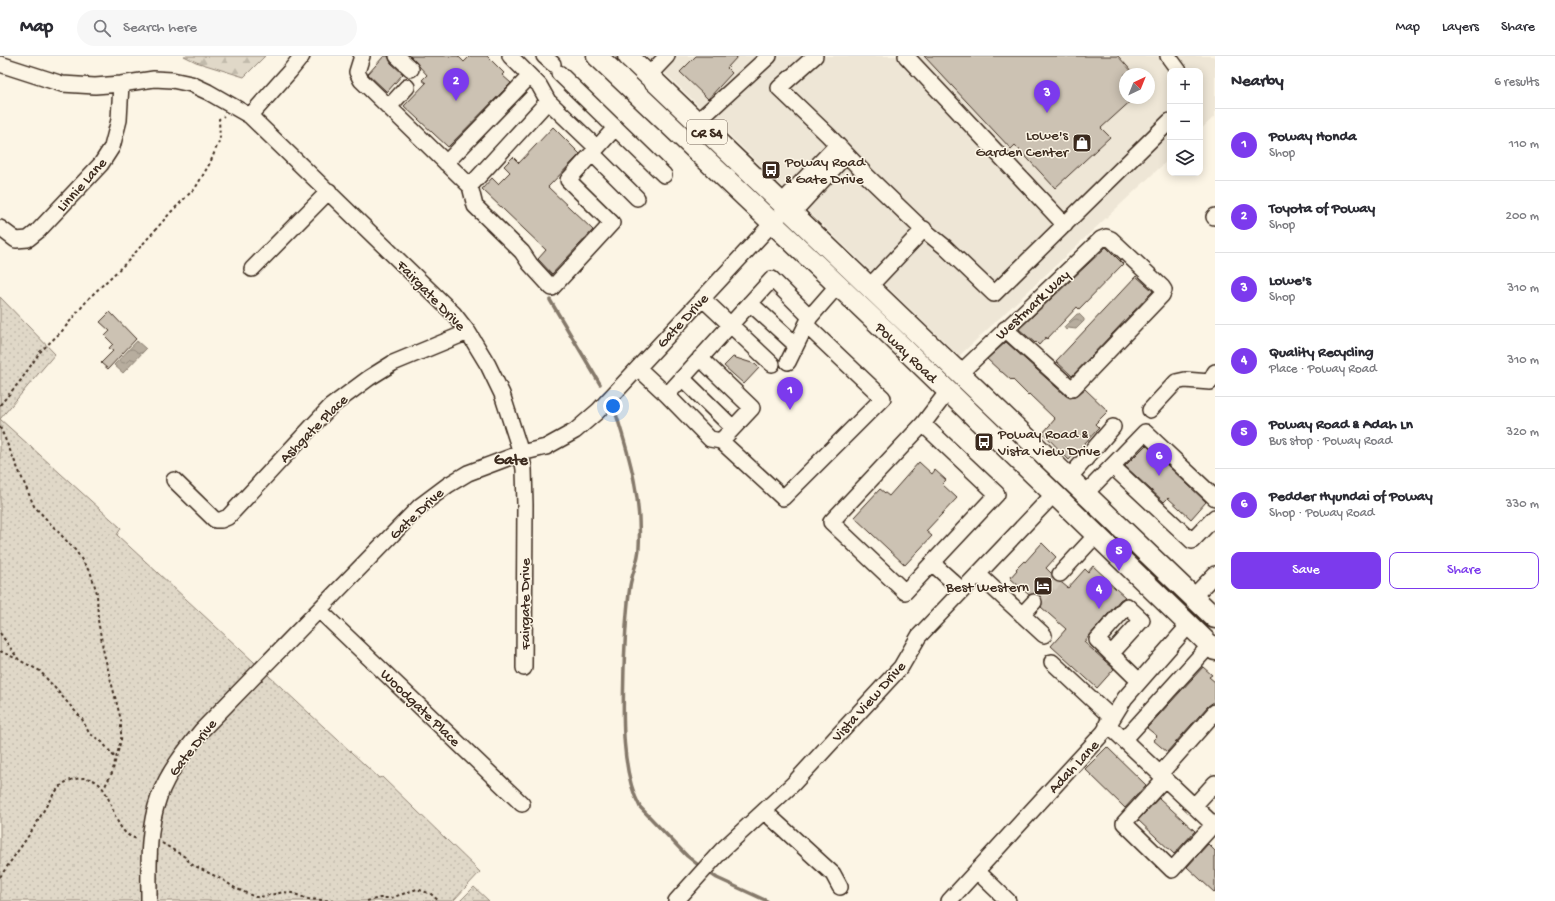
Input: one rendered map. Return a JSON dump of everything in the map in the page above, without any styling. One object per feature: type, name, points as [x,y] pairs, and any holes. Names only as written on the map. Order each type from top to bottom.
[{"type":"main road","name":"Poway Road","points":[[597,56],[886,331],[1053,495],[1189,625]]},
{"type":"main road","points":[[614,56],[643,82],[667,93]]},
{"type":"main road","name":"Poway Road","points":[[628,56],[1215,618]]},
{"type":"main road","points":[[886,331],[907,343],[946,379],[951,379],[959,374]]},
{"type":"main road","points":[[948,391],[959,390],[963,392],[1023,449],[1030,454],[1052,462]]},
{"type":"main road","points":[[1053,495],[1102,528],[1181,602],[1188,602],[1193,597]]},
{"type":"main road","points":[[1189,625],[1193,620],[1201,619],[1213,642]]},
{"type":"street","points":[[244,112],[290,71],[302,56]]},
{"type":"street","points":[[362,56],[357,72],[361,80],[470,186],[474,206],[522,252],[530,264],[552,288],[612,224],[568,180],[615,128]]},
{"type":"street","points":[[397,56],[411,69]]},
{"type":"street","points":[[510,56],[540,85],[548,101],[595,150],[637,198]]},
{"type":"street","points":[[648,76],[667,56]]},
{"type":"street","points":[[697,122],[769,56]]},
{"type":"street","points":[[815,56],[779,88],[924,229],[994,294],[1167,124]]},
{"type":"street","points":[[906,56],[1065,225]]},
{"type":"street","points":[[1168,56],[1177,68]]},
{"type":"street","name":"Fairgate Drive","points":[[0,64],[62,84],[94,86],[154,79],[172,80],[191,84],[208,92],[244,112],[329,191],[454,314],[468,332],[488,365],[502,394],[521,453],[524,469],[525,505],[524,668]]},
{"type":"street","points":[[552,64],[664,175]]},
{"type":"street","points":[[446,162],[530,76]]},
{"type":"street","name":"Linnie Lane","points":[[0,228],[16,240],[28,239],[38,231],[101,164],[112,147],[119,120],[121,84]]},
{"type":"street","points":[[389,107],[407,87]]},
{"type":"street","points":[[470,186],[548,101]]},
{"type":"street","points":[[787,208],[789,195],[842,150]]},
{"type":"street","points":[[252,269],[329,191]]},
{"type":"street","name":"Gate Drive","points":[[149,901],[152,826],[159,798],[170,775],[185,752],[223,709],[420,506],[448,484],[468,473],[521,453],[546,447],[575,431],[598,412],[787,208]]},
{"type":"street","points":[[869,287],[924,229]]},
{"type":"street","name":"Westmark Way","points":[[959,374],[1005,329],[1102,239],[1106,237],[1111,239],[1162,286],[1164,290],[1157,301],[1072,389],[1005,329]]},
{"type":"street","points":[[638,368],[710,438],[721,441],[783,498],[883,398],[808,321],[772,279],[666,395]]},
{"type":"street","points":[[788,362],[808,321],[838,285]]},
{"type":"street","points":[[702,299],[731,324],[772,364]]},
{"type":"street","points":[[750,303],[796,345]]},
{"type":"street","name":"Ashgate Place","points":[[174,480],[215,520],[221,520],[228,517],[330,408],[346,394],[393,363],[468,332]]},
{"type":"street","points":[[700,358],[752,408],[721,441]]},
{"type":"street","points":[[1150,410],[1176,382],[1213,377]]},
{"type":"street","points":[[682,378],[733,428]]},
{"type":"street","points":[[923,424],[997,494],[905,592],[831,522],[923,424],[948,391]]},
{"type":"street","points":[[1069,478],[1113,427]]},
{"type":"street","points":[[1085,494],[1145,432],[1215,498]]},
{"type":"street","points":[[1112,466],[1192,541],[1215,517]]},
{"type":"street","name":"Vista View Drive","points":[[676,901],[722,850],[793,784],[901,667],[919,636],[1053,495]]},
{"type":"street","points":[[1060,574],[1096,535]]},
{"type":"street","points":[[932,563],[962,590]]},
{"type":"street","points":[[978,574],[1044,636]]},
{"type":"street","points":[[1193,597],[1215,574]]},
{"type":"street","points":[[1022,615],[1034,602]]},
{"type":"street","name":"Woodgate Place","points":[[320,610],[522,804]]},
{"type":"street","name":"Adah Lane","points":[[949,901],[1104,732],[1125,698],[1189,625]]},
{"type":"street","points":[[1124,740],[1213,642]]},
{"type":"street","points":[[1111,654],[1139,681]]},
{"type":"street","points":[[1052,662],[1110,721],[1124,740],[1162,776],[1194,806],[1214,826],[1172,870],[1124,823],[1162,776],[1215,712]]},
{"type":"street","points":[[1194,806],[1215,783]]},
{"type":"street","points":[[764,811],[833,874],[840,888]]},
{"type":"street","points":[[977,871],[1008,901]]},
{"type":"path","points":[[0,405],[21,380],[40,352],[62,331],[90,297],[128,261],[171,212],[196,187],[210,163],[220,139],[219,119],[244,112]]},
{"type":"path","points":[[0,427],[34,506],[76,551],[91,574],[97,593],[98,620],[104,654],[121,720],[121,740],[112,773],[104,788]]},
{"type":"path","points":[[0,633],[19,660]]},
{"type":"path","points":[[0,651],[40,672],[82,719],[89,733],[102,742],[116,759]]},
{"type":"path","points":[[0,877],[31,833],[56,791],[66,781],[78,778],[93,780],[104,788],[120,828],[132,838],[167,845],[185,857],[191,864],[249,895],[260,897],[284,892],[292,893],[308,899],[334,901]]},
{"type":"path","points":[[367,901],[380,898],[391,898],[417,889],[431,894],[439,901]]},
{"type":"shaded area","points":[[647,56],[1213,56],[1215,58],[1215,116],[1203,127],[1203,68],[1167,68],[1167,161],[959,356]]},
{"type":"green space","points":[[184,56],[265,56],[244,77],[196,62]]},
{"type":"green space","points":[[0,297],[55,354],[0,419]]},
{"type":"green space","points":[[0,419],[121,528],[117,535],[379,778],[382,777],[480,872],[453,901],[0,901]]},
{"type":"green space","points":[[474,887],[489,901],[460,901]]},
{"type":"water","points":[[1077,314],[1084,319],[1084,321],[1076,329],[1068,328],[1066,330],[1064,327]]},
{"type":"water","points":[[137,341],[146,349],[123,373],[114,365]]},
{"type":"building","points":[[384,56],[388,56],[391,63],[403,74],[387,92],[368,74]]},
{"type":"building","points":[[410,56],[458,56],[464,62],[470,56],[487,56],[504,73],[502,75],[511,83],[448,147],[404,106],[426,83],[422,80],[427,75]]},
{"type":"building","points":[[696,56],[738,56],[727,68],[732,73],[708,99],[680,72]]},
{"type":"building","points":[[924,56],[1118,56],[1129,68],[1119,68],[1119,104],[1127,104],[1101,128],[1110,137],[1055,188],[1015,145],[1011,149]]},
{"type":"building","points":[[553,127],[580,154],[548,187],[593,230],[552,274],[538,259],[546,250],[482,189],[492,178],[498,184],[510,172],[504,166],[513,157],[519,163]]},
{"type":"building","points":[[1106,247],[1123,264],[1079,309],[1077,307],[1047,339],[1046,337],[1039,345],[1019,329]]},
{"type":"building","points":[[1136,276],[1153,291],[1072,376],[1056,361]]},
{"type":"building","points":[[110,312],[136,339],[108,369],[101,363],[113,351],[109,348],[113,344],[105,336],[110,331],[100,322]]},
{"type":"building","points":[[1006,342],[1066,396],[1070,398],[1075,397],[1085,389],[1108,411],[1095,424],[1099,428],[1069,460],[1043,433],[1055,419],[1012,379],[1011,380],[1001,372],[987,359]]},
{"type":"building","points":[[733,357],[755,364],[759,368],[744,384],[724,366]]},
{"type":"building","points":[[1146,445],[1206,502],[1191,519],[1168,498],[1164,502],[1125,466]]},
{"type":"building","points":[[919,462],[932,474],[935,470],[946,480],[942,484],[957,498],[926,531],[932,536],[905,565],[854,517],[880,489],[889,496]]},
{"type":"building","points":[[1042,543],[1056,557],[1046,568],[1051,573],[1054,581],[1062,583],[1068,588],[1085,569],[1088,572],[1093,566],[1125,597],[1120,600],[1084,642],[1114,669],[1097,688],[1051,646],[1066,629],[1041,607],[1043,600],[1040,596],[1036,593],[1029,595],[1010,578],[1017,570],[1016,569],[1024,561],[1025,562]]},
{"type":"building","points":[[1203,667],[1212,675],[1209,677],[1215,682],[1215,701],[1208,706],[1167,752],[1153,740],[1157,736],[1147,728]]},
{"type":"building","points":[[1107,747],[1146,785],[1125,808],[1085,769]]},
{"type":"building","points":[[1159,798],[1195,831],[1174,854],[1138,820]]},
{"type":"building","points":[[1208,844],[1215,851],[1215,893],[1187,867]]},
{"type":"waterway","points":[[550,300],[600,384]]},
{"type":"waterway","points":[[616,414],[634,479],[639,513],[639,552],[631,581],[625,647],[623,720],[629,775],[640,807],[687,856],[702,868]]},
{"type":"waterway","points":[[707,871],[717,878],[767,901]]},
{"type":"tunnel","points":[[1034,602],[1060,574]]},
{"type":"place","name":"Toyota of Poway","points":[[456,101]]},
{"type":"place","name":"Lowe's","points":[[1047,113]]},
{"type":"place","name":"Lowe's Garden Center","points":[[1082,143]]},
{"type":"place","name":"Poway Road & Gate Drive","points":[[771,170]]},
{"type":"place","name":"Poway Honda","points":[[790,410]]},
{"type":"place","name":"Poway Road & Vista View Drive","points":[[984,442]]},
{"type":"place","name":"Pedder Hyundai of Poway","points":[[1159,476]]},
{"type":"place","name":"Poway Road & Adah Ln","points":[[1119,571]]},
{"type":"place","name":"Best Western","points":[[1043,586]]},
{"type":"place","name":"Quality Recycling","points":[[1099,609]]},
{"type":"district","name":"Gate","points":[[511,458]]}]
